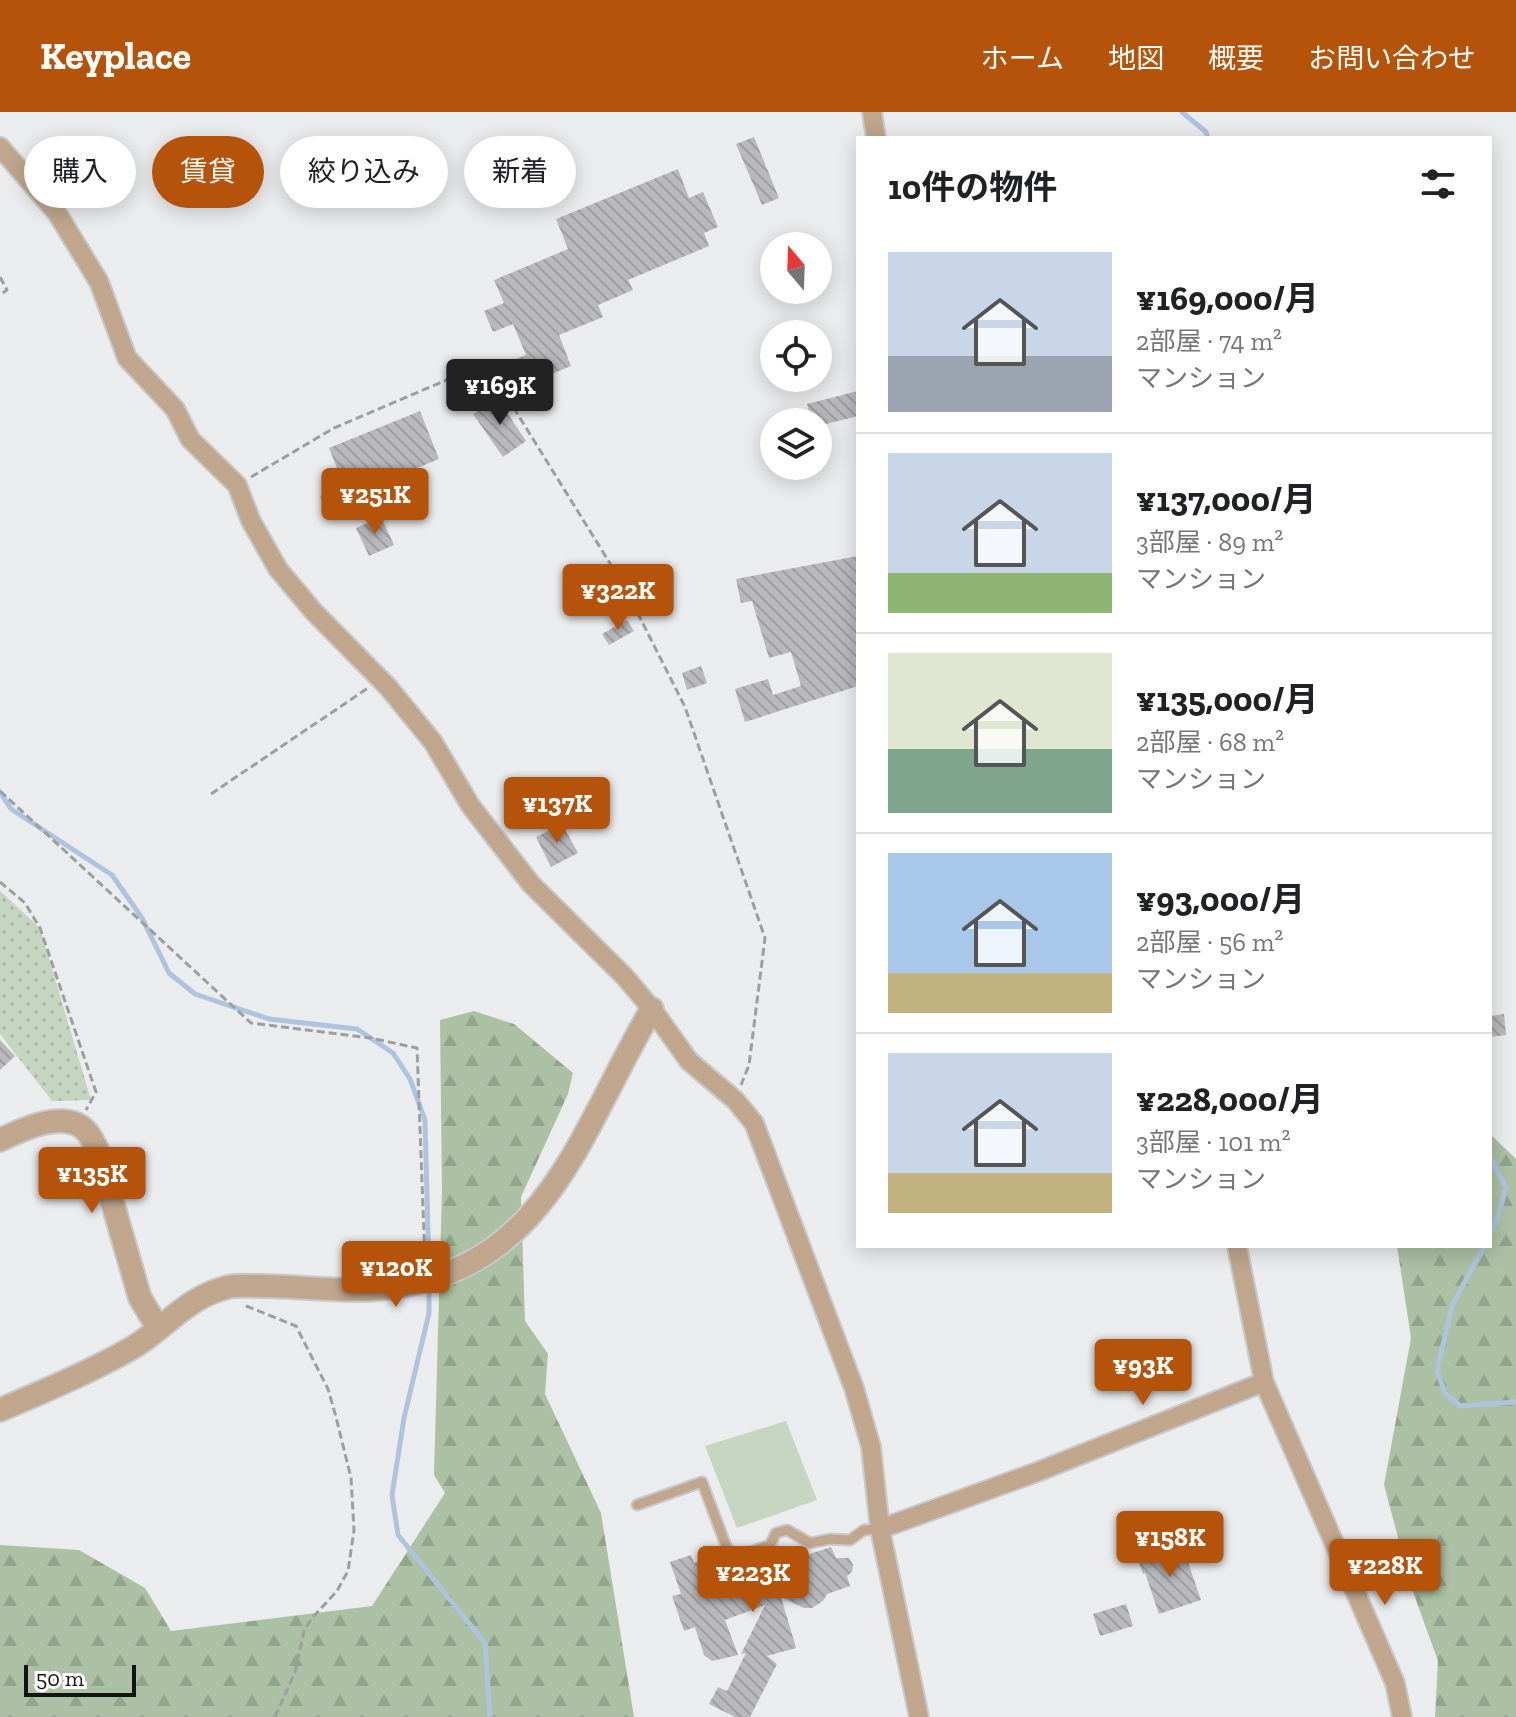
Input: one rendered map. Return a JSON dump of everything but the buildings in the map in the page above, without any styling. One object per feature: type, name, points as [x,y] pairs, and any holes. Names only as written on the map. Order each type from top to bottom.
[{"type":"street","points":[[872,112],[876,136]]},
{"type":"street","points":[[0,147],[57,213],[99,282],[127,358],[175,409],[190,439],[237,485],[251,521],[278,569],[314,612],[388,687],[433,742],[470,805],[531,884],[625,977],[689,1061],[735,1100],[754,1123],[854,1388],[871,1447],[880,1529],[919,1717]]},
{"type":"street","points":[[0,1410],[135,1346],[189,1303],[207,1293],[232,1286],[384,1288],[446,1275],[495,1248],[525,1222],[551,1192],[652,1009]]},
{"type":"street","points":[[0,1140],[63,1120],[78,1124],[88,1132],[97,1149],[140,1298],[158,1328]]},
{"type":"street","points":[[1237,1248],[1264,1382],[1395,1683],[1402,1717]]},
{"type":"street","points":[[880,1529],[1037,1472],[1264,1382]]},
{"type":"lane","points":[[637,1505],[702,1482],[731,1559],[770,1545],[776,1533],[787,1530],[810,1543],[830,1539],[850,1540],[864,1530],[880,1529]]},
{"type":"path","points":[[0,277],[7,290],[0,295]]},
{"type":"path","points":[[237,485],[334,428],[484,364],[562,485],[651,636],[685,707],[765,938],[749,1065],[735,1100]]},
{"type":"path","points":[[211,794],[368,688]]},
{"type":"path","points":[[0,791],[251,1023],[371,1038],[417,1048],[425,1273]]},
{"type":"path","points":[[0,882],[25,903],[40,928],[96,1092],[78,1124]]},
{"type":"path","points":[[246,1306],[296,1326],[328,1389],[351,1478],[354,1530],[348,1571],[337,1591],[304,1631],[295,1672],[275,1717]]},
{"type":"green space","points":[[0,891],[40,928],[91,1100],[52,1101],[0,1034]]},
{"type":"green space","points":[[474,1011],[514,1024],[573,1073],[568,1094],[521,1197],[525,1321],[548,1354],[545,1394],[601,1513],[634,1717],[0,1717],[0,1545],[79,1550],[145,1588],[171,1631],[372,1606],[445,1493],[434,1475],[442,1190],[440,1020]]},
{"type":"green space","points":[[1492,1136],[1516,1159],[1516,1717],[1435,1717],[1438,1661],[1412,1589],[1384,1485],[1411,1338],[1397,1248],[1492,1248]]},
{"type":"green space","points":[[786,1421],[817,1500],[737,1528],[705,1446]]},
{"type":"waterway","points":[[1182,112],[1207,136]]},
{"type":"waterway","points":[[0,792],[11,809],[112,875],[142,918],[169,973],[195,994],[269,1019],[357,1029],[393,1053],[410,1079],[425,1120],[429,1271]]},
{"type":"waterway","points":[[1492,1161],[1506,1188],[1492,1230]]},
{"type":"waterway","points":[[1483,1248],[1452,1306],[1437,1371],[1445,1393],[1460,1406],[1516,1402]]},
{"type":"waterway","points":[[429,1285],[429,1313],[404,1418],[392,1495],[398,1535],[485,1643],[490,1717]]}]
